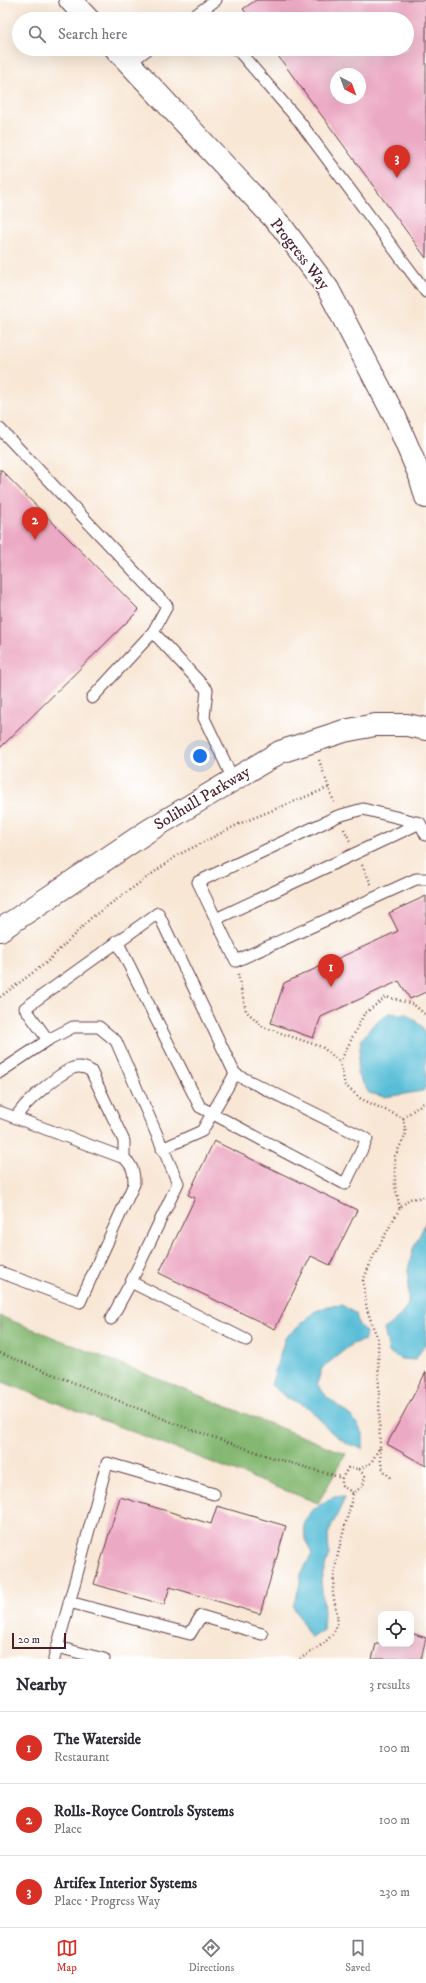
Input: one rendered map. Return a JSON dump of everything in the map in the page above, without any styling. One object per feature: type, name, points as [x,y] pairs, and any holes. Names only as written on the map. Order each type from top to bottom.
[{"type":"street","points":[[70,0],[81,12]]},
{"type":"street","name":"Progress Way","points":[[122,56],[282,228],[328,289],[396,417],[420,476],[426,497]]},
{"type":"street","name":"Solihull Parkway","points":[[0,930],[148,831],[280,752],[312,741],[375,724],[407,725],[426,729]]},
{"type":"lane","points":[[199,12],[216,0]]},
{"type":"lane","points":[[243,56],[299,121],[426,292]]},
{"type":"lane","points":[[0,429],[167,606],[153,632],[92,698]]},
{"type":"lane","points":[[153,632],[207,690],[204,718],[233,779]]},
{"type":"lane","points":[[426,836],[420,824],[363,809],[338,816],[198,882],[236,961],[416,878],[426,879]]},
{"type":"lane","points":[[216,919],[420,824]]},
{"type":"lane","points":[[48,1040],[25,1008],[117,941],[158,913],[235,1074],[367,1139],[345,1184],[200,1107],[117,941]]},
{"type":"lane","points":[[0,1072],[48,1040],[73,1027],[99,1027],[116,1041],[162,1149],[178,1182],[131,1282],[111,1319]]},
{"type":"lane","points":[[16,1118],[18,1112],[32,1097],[61,1076],[73,1068],[86,1068],[91,1071],[124,1140],[124,1158]]},
{"type":"lane","points":[[162,1149],[202,1131],[235,1074]]},
{"type":"lane","points":[[0,1112],[124,1158],[132,1168],[134,1184],[80,1302],[0,1272]]},
{"type":"lane","points":[[131,1282],[246,1340]]},
{"type":"lane","points":[[54,1659],[107,1463],[214,1494]]},
{"type":"lane","points":[[69,1602],[190,1634],[201,1616],[262,1634]]},
{"type":"lane","points":[[57,1647],[104,1659]]},
{"type":"path","points":[[312,741],[330,787],[338,816],[376,896]]},
{"type":"path","points":[[0,997],[46,963],[91,918],[178,856],[241,823],[330,787]]},
{"type":"path","points":[[236,961],[246,1011],[263,1028],[322,1047],[340,1062],[345,1085],[361,1099],[404,1118]]},
{"type":"path","points":[[340,1062],[364,1014],[386,997],[413,1004],[426,1015]]},
{"type":"path","points":[[404,1118],[426,1101]]},
{"type":"path","points":[[400,1208],[395,1186],[395,1156],[406,1134],[404,1118]]},
{"type":"path","points":[[393,1479],[384,1472],[381,1467],[378,1340],[367,1310],[362,1280],[373,1256],[400,1208],[409,1199],[426,1197]]},
{"type":"path","points":[[0,1353],[184,1427],[274,1458],[342,1478]]},
{"type":"path","points":[[353,1493],[342,1486],[342,1478],[348,1468],[359,1469],[371,1463],[380,1447]]},
{"type":"path","points":[[300,1659],[324,1644],[335,1630],[338,1615],[332,1597],[334,1572],[338,1548],[353,1493],[364,1486],[366,1476],[359,1469]]},
{"type":"green space","points":[[0,1316],[346,1454],[318,1503],[0,1381]]},
{"type":"water","points":[[389,1013],[407,1014],[421,1025],[426,1034],[426,1086],[423,1091],[385,1097],[369,1093],[357,1074],[361,1040],[373,1025]]},
{"type":"water","points":[[426,1222],[426,1343],[415,1360],[401,1359],[389,1352],[384,1329],[401,1315],[408,1304],[408,1270],[413,1249]]},
{"type":"water","points":[[342,1305],[356,1314],[359,1325],[366,1332],[365,1340],[352,1344],[322,1368],[317,1384],[327,1397],[352,1417],[363,1433],[363,1449],[348,1444],[332,1433],[309,1408],[286,1397],[271,1385],[285,1338],[314,1312],[328,1306]]},
{"type":"water","points":[[334,1496],[345,1498],[328,1534],[329,1554],[321,1580],[324,1612],[323,1630],[311,1638],[293,1606],[299,1588],[301,1574],[312,1554],[305,1539],[304,1521],[314,1509]]},
{"type":"building","points":[[256,0],[426,0],[426,258],[278,56],[414,56],[414,12],[245,12],[243,9]]},
{"type":"building","points":[[0,469],[139,610],[0,748]]},
{"type":"building","points":[[426,896],[426,992],[410,999],[399,981],[321,1017],[313,1038],[271,1023],[284,983],[398,931],[389,913]]},
{"type":"building","points":[[214,1141],[357,1210],[330,1265],[311,1256],[275,1329],[159,1273],[195,1198],[188,1195]]},
{"type":"building","points":[[426,1372],[426,1466],[387,1444]]},
{"type":"building","points":[[120,1497],[211,1524],[217,1506],[286,1526],[260,1614],[170,1587],[164,1605],[94,1584]]},
{"type":"building","points":[[414,1634],[426,1638],[421,1659],[372,1659],[376,1644],[378,1644],[378,1647],[414,1647]]},
{"type":"place","name":"Artifex Interior Systems","points":[[397,178]]},
{"type":"place","name":"Rolls-Royce Controls Systems","points":[[35,540]]},
{"type":"place","name":"The Waterside","points":[[331,987]]}]
